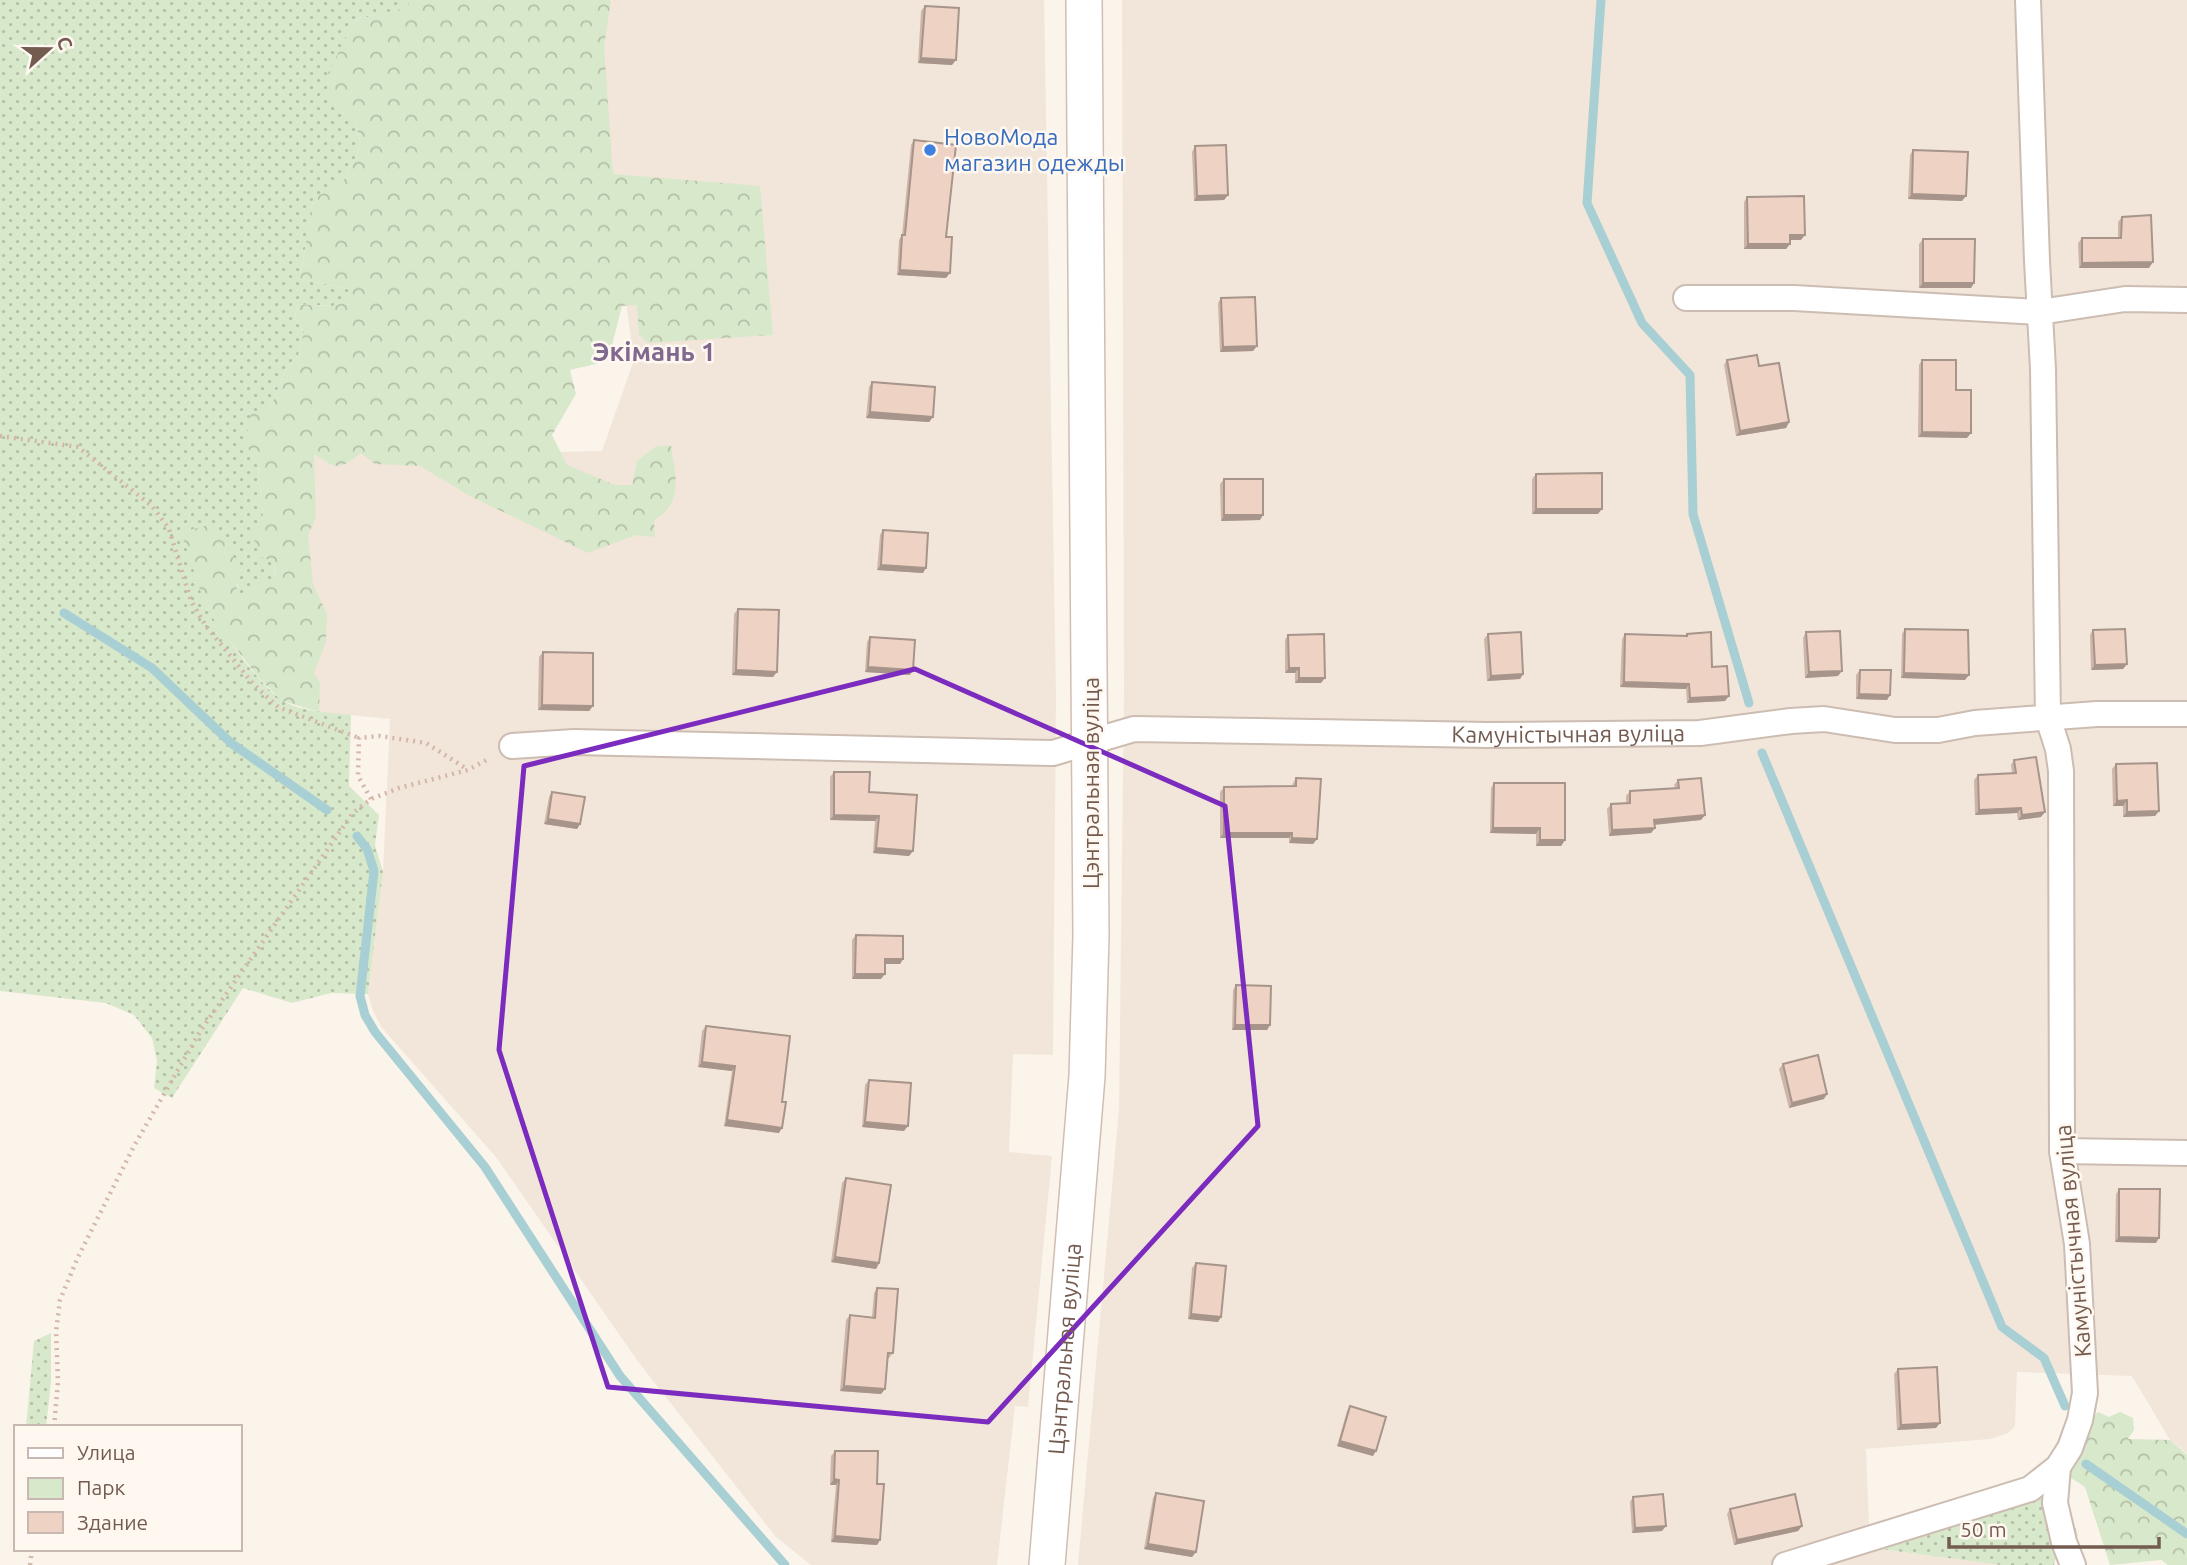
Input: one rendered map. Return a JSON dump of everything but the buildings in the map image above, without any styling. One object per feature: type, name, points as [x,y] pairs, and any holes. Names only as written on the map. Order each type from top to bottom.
[{"type":"main road","name":"Цэнтральная вуліца","points":[[1047,1565],[1087,1076],[1091,936],[1084,0]]},
{"type":"street","name":"Камуністычная вуліца","points":[[1785,1565],[2030,1489],[2058,1467],[2070,1448],[2080,1420],[2085,1393],[2077,1244],[2062,1151],[2061,771],[2058,749],[2048,718],[2040,312],[2028,0]]},
{"type":"street","points":[[1686,298],[1794,298],[2040,312],[2125,299],[2187,300]]},
{"type":"street","name":"Камуністычная вуліца","points":[[512,746],[574,742],[1053,753],[1134,729],[1488,735],[1700,733],[1824,719],[1895,730],[1916,730],[2096,714],[2187,714]]},
{"type":"street","points":[[2062,1151],[2187,1153]]},
{"type":"street","points":[[2058,1467],[2055,1503],[2064,1542],[2073,1565]]},
{"type":"path","points":[[0,436],[78,447],[152,506],[169,529],[191,601],[206,626],[254,685],[278,707],[359,738],[380,736],[425,743],[468,770]]},
{"type":"path","points":[[359,738],[358,776],[371,799]]},
{"type":"path","points":[[54,1425],[58,1382],[56,1332],[60,1300],[78,1257],[134,1146],[201,1030],[353,813],[371,799],[399,788],[468,770],[512,746]]},
{"type":"highlighted area","points":[[915,669],[1225,806],[1258,1126],[988,1422],[608,1387],[499,1050],[524,766]]},
{"type":"shaded area","points":[[612,0],[1044,0],[1056,695],[1053,1055],[1013,1054],[1009,1152],[1052,1156],[1028,1407],[1015,1406],[997,1565],[811,1565],[776,1537],[639,1363],[496,1157],[382,1028],[368,994],[383,872],[390,719],[319,712],[299,685],[297,376],[491,453],[602,451],[634,360],[589,36]]},
{"type":"shaded area","points":[[1122,0],[2187,0],[2187,1454],[2170,1440],[2132,1376],[2017,1372],[2015,1426],[2008,1433],[1990,1439],[1866,1449],[1870,1550],[2001,1565],[1078,1565],[1119,1109],[1124,691]]},
{"type":"green space","points":[[0,0],[408,0],[410,7],[355,20],[331,97],[340,111],[355,118],[361,146],[343,182],[313,200],[300,279],[350,289],[350,301],[332,306],[297,304],[295,319],[304,332],[298,356],[284,372],[271,407],[245,443],[258,465],[263,517],[275,561],[274,581],[242,601],[235,598],[238,584],[202,596],[238,652],[261,681],[282,700],[315,711],[351,715],[349,786],[379,815],[375,845],[383,872],[368,994],[331,993],[292,1003],[243,988],[172,1098],[154,1088],[157,1061],[152,1038],[134,1015],[106,1003],[0,991]]},
{"type":"green space","points":[[408,0],[611,0],[604,47],[613,174],[760,186],[773,335],[648,343],[639,335],[637,305],[622,306],[608,361],[570,370],[576,394],[552,435],[567,465],[615,485],[632,485],[637,461],[655,447],[671,445],[676,487],[670,505],[654,520],[655,537],[636,535],[588,553],[468,495],[420,466],[375,464],[361,453],[338,466],[314,454],[316,517],[308,535],[313,584],[327,614],[326,642],[314,673],[320,683],[319,712],[282,701],[259,678],[215,622],[202,596],[181,532],[213,524],[233,558],[237,576],[236,598],[242,601],[254,584],[274,581],[275,562],[261,557],[253,537],[263,517],[258,465],[245,443],[251,414],[271,407],[284,372],[298,356],[304,332],[295,319],[297,304],[332,306],[350,301],[350,289],[300,279],[313,199],[343,182],[361,146],[355,118],[340,111],[331,97],[326,77],[355,20],[409,7]]},
{"type":"green space","points":[[51,1333],[51,1382],[46,1425],[26,1425],[34,1341]]},
{"type":"green space","points":[[2098,1412],[2109,1417],[2120,1412],[2133,1418],[2134,1430],[2128,1439],[2170,1440],[2187,1455],[2187,1565],[2168,1565],[2161,1560],[2110,1565],[2085,1487],[2062,1472],[2088,1420]]},
{"type":"green space","points":[[2062,1472],[2061,1497],[2071,1514],[2078,1536],[2069,1544],[2066,1555],[2055,1560],[2054,1565],[2001,1565],[1880,1549],[1870,1550]]},
{"type":"waterway","points":[[1601,0],[1587,203],[1642,323],[1690,375],[1693,514],[1749,703]]},
{"type":"waterway","points":[[64,613],[152,668],[231,743],[327,810]]},
{"type":"waterway","points":[[1762,753],[2002,1327],[2044,1358],[2065,1406]]},
{"type":"waterway","points":[[357,836],[367,849],[374,871],[360,996],[365,1015],[375,1032],[485,1167],[620,1376],[785,1565]]},
{"type":"waterway","points":[[2086,1464],[2187,1534]]},
{"type":"place","name":"НовоМода магазин одежды","points":[[930,150]]},
{"type":"district","name":"Экімань 1","points":[[654,352]]}]
